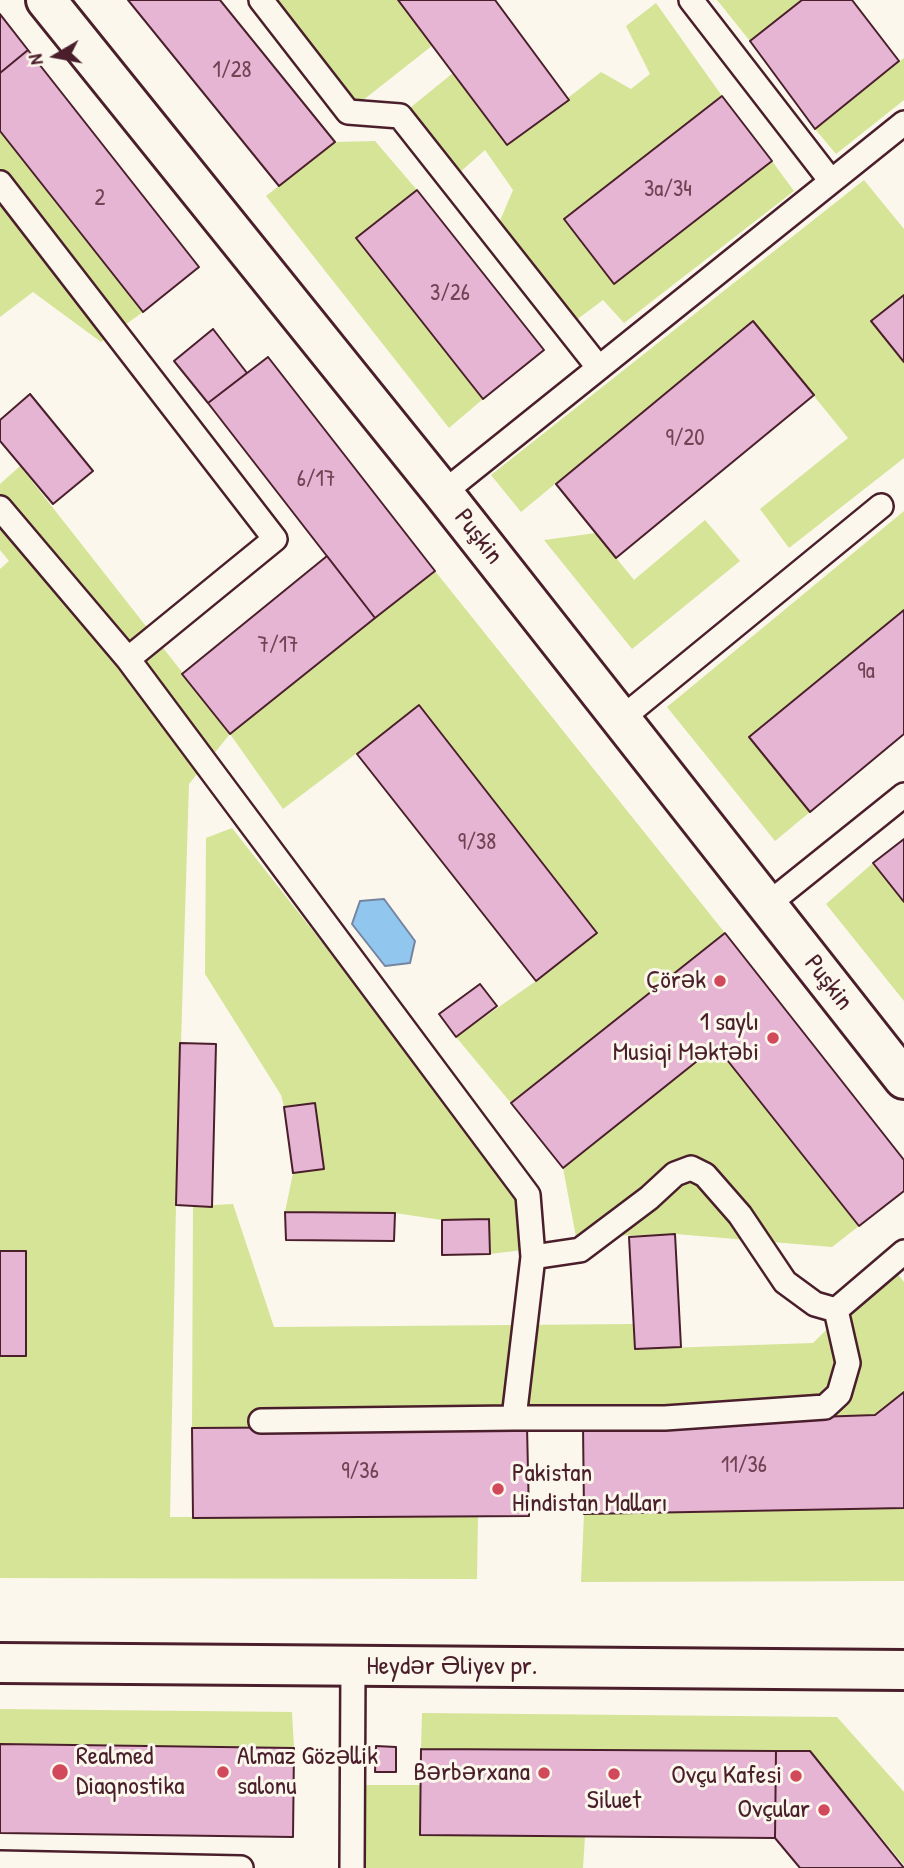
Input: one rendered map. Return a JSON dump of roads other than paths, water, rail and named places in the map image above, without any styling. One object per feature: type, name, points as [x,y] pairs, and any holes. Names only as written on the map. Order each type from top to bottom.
[{"type":"street","name":"Puşkin","points":[[46,0],[443,493],[904,1079]]},
{"type":"street","name":"Heydər Əliyev pr.","points":[[0,1663],[904,1670]]},
{"type":"lane","points":[[261,0],[348,112],[400,116],[600,368]]},
{"type":"lane","points":[[691,0],[831,181]]},
{"type":"lane","points":[[443,493],[904,123]]},
{"type":"lane","points":[[0,183],[275,539],[128,659]]},
{"type":"lane","points":[[621,719],[881,506]]},
{"type":"lane","points":[[0,508],[128,659],[528,1195],[533,1257],[514,1418]]},
{"type":"lane","points":[[767,905],[904,795]]},
{"type":"lane","points":[[533,1257],[580,1250],[649,1198],[675,1174],[691,1168],[705,1175],[740,1215],[785,1282],[807,1300],[836,1310]]},
{"type":"lane","points":[[836,1310],[904,1252]]},
{"type":"lane","points":[[261,1421],[665,1418],[825,1408],[839,1394],[848,1363],[836,1310]]},
{"type":"lane","points":[[352,1868],[353,1666]]},
{"type":"lane","points":[[0,1863],[241,1868]]},
{"type":"water","points":[[384,899],[415,941],[410,963],[385,966],[352,924],[360,901]]},
{"type":"place","name":"Çörək","points":[[720,981]]},
{"type":"place","name":"1 saylı Musiqi Məktəbi","points":[[773,1038]]},
{"type":"place","name":"Pakistan Hindistan Malları","points":[[498,1489]]},
{"type":"place","name":"Realmed Diaqnostika","points":[[60,1772]]},
{"type":"place","name":"Almaz Gözəllik salonu","points":[[223,1772]]},
{"type":"place","name":"Bərbərxana","points":[[544,1773]]},
{"type":"place","name":"Siluet","points":[[614,1774]]},
{"type":"place","name":"Ovçu Kafesi","points":[[796,1776]]},
{"type":"place","name":"Ovçular","points":[[824,1810]]}]
